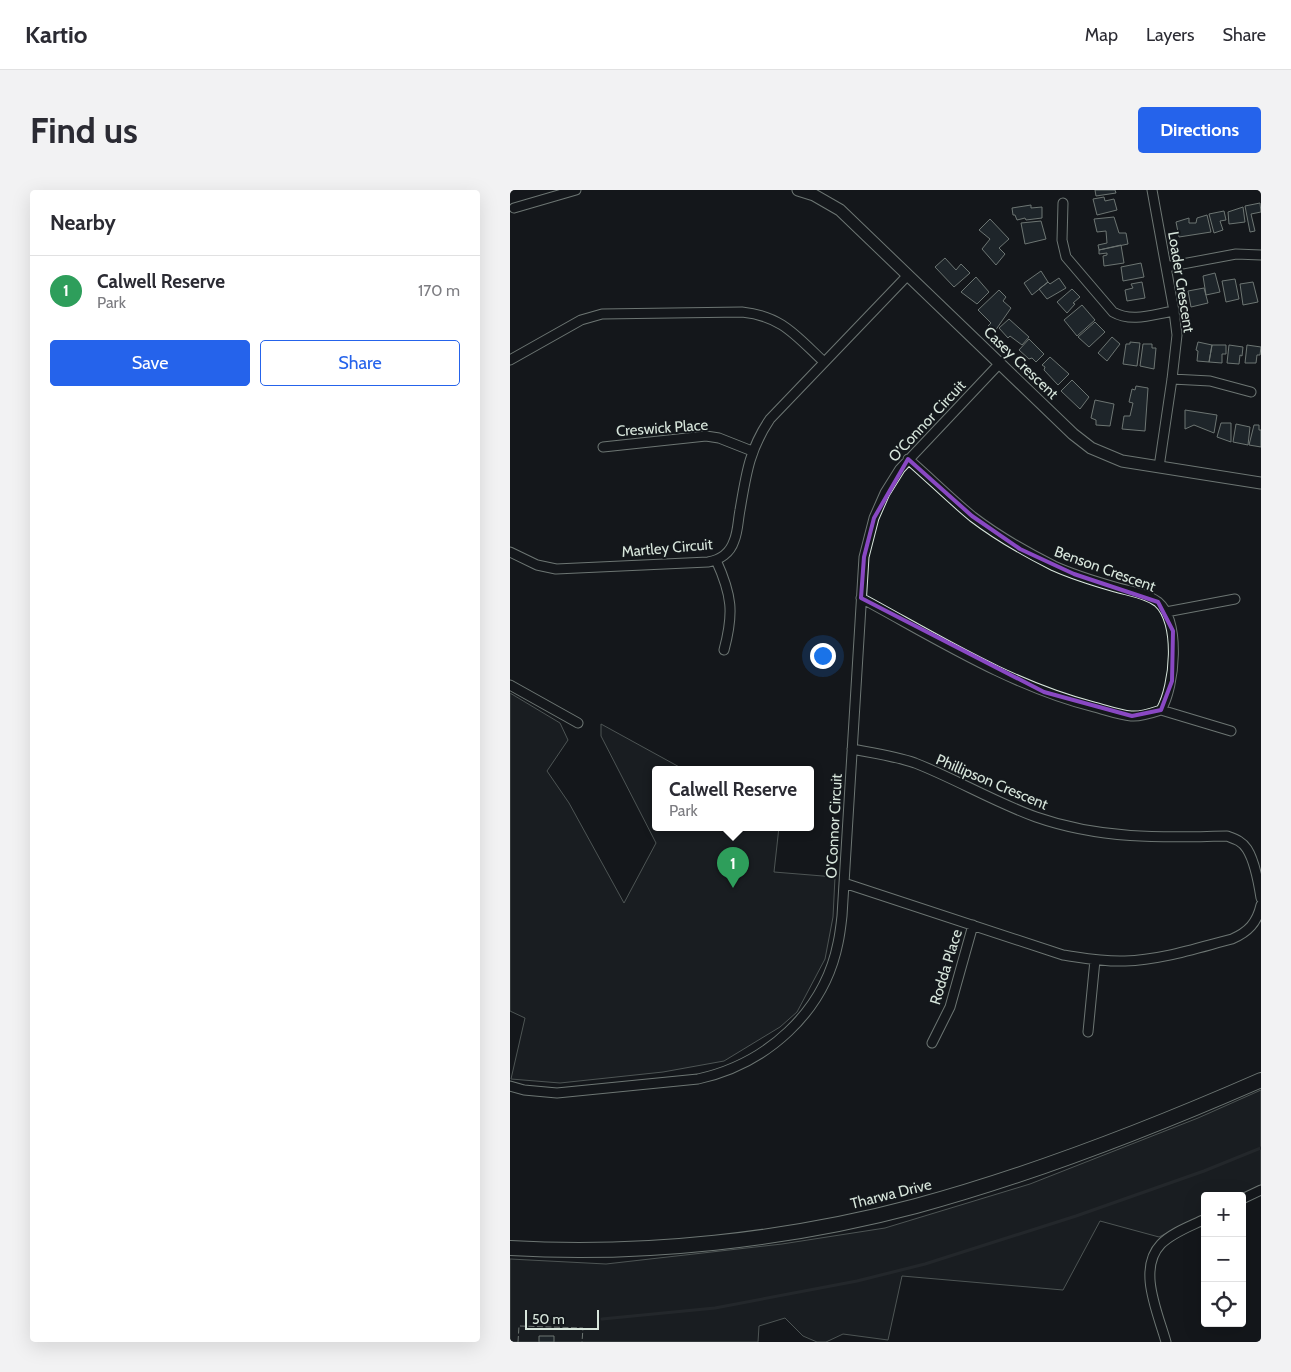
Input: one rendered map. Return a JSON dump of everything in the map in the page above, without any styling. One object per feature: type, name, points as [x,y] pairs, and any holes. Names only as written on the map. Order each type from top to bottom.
[{"type":"main road","name":"Tharwa Drive","points":[[510,1248],[574,1250],[688,1245],[803,1230],[868,1217],[915,1206],[1025,1173],[1176,1116],[1261,1080]]},
{"type":"street","points":[[514,208],[576,190]]},
{"type":"street","name":"Casey Crescent","points":[[798,190],[815,192],[840,210],[1073,434],[1091,448],[1122,462],[1261,483]]},
{"type":"street","name":"Loader Crescent","points":[[1152,190],[1174,311],[1177,341],[1159,468]]},
{"type":"street","points":[[1063,203],[1062,240],[1066,257],[1113,312],[1122,317],[1132,318],[1174,311]]},
{"type":"street","points":[[1166,267],[1236,254],[1261,256]]},
{"type":"street","name":"Martley Circuit","points":[[510,552],[537,565],[556,569],[716,560],[727,553],[734,542],[747,469],[752,451],[760,434],[770,419],[908,275]]},
{"type":"street","points":[[510,360],[581,320],[602,314],[742,312],[758,314],[773,319],[787,327],[824,362]]},
{"type":"street","name":"O'Connor Circuit","points":[[510,1086],[524,1090],[557,1093],[698,1079],[737,1067],[761,1054],[783,1037],[802,1017],[830,970],[838,944],[844,883],[864,557],[874,518],[885,493],[908,459],[1000,363]]},
{"type":"street","points":[[1172,379],[1210,381],[1251,392]]},
{"type":"street","name":"Creswick Place","points":[[602,447],[706,436],[719,438],[752,451]]},
{"type":"street","name":"Benson Crescent","points":[[908,459],[972,516],[1020,549],[1074,574],[1146,595],[1158,602],[1166,612],[1173,631],[1172,681],[1161,710]]},
{"type":"street","points":[[716,560],[726,581],[730,604],[730,627],[724,650]]},
{"type":"street","points":[[861,598],[995,670],[1044,692],[1078,703],[1132,716],[1161,710],[1231,731]]},
{"type":"street","points":[[1166,612],[1235,599]]},
{"type":"street","points":[[510,684],[578,723]]},
{"type":"street","name":"Phillipson Crescent","points":[[852,749],[884,754],[914,763],[1020,811],[1074,828],[1129,837],[1227,836],[1236,839],[1247,849],[1251,857],[1261,898]]},
{"type":"street","points":[[844,883],[1063,955],[1095,960],[1125,961],[1156,958],[1232,939],[1243,934],[1253,926],[1259,915],[1261,905]]},
{"type":"street","name":"Rodda Place","points":[[932,1042],[950,1007],[973,925]]},
{"type":"street","points":[[1088,1032],[1095,960]]},
{"type":"street","points":[[1246,1197],[1261,1190]]},
{"type":"street","points":[[1166,1342],[1150,1286],[1150,1266],[1154,1254],[1162,1243],[1201,1221]]},
{"type":"highlighted area","points":[[908,459],[972,516],[1020,549],[1074,574],[1158,602],[1173,631],[1172,681],[1161,710],[1132,716],[1044,692],[861,598],[864,557],[874,518]]},
{"type":"shaded area","points":[[510,693],[560,723],[568,740],[547,771],[569,803],[624,903],[656,843],[601,736],[601,724],[678,766],[652,766],[652,831],[779,831],[774,872],[835,877],[833,917],[825,959],[797,1012],[780,1027],[724,1061],[663,1072],[560,1083],[511,1079],[525,1018],[510,1011]]},
{"type":"shaded area","points":[[1261,1090],[1261,1185],[1246,1193],[1201,1192],[1201,1216],[1159,1237],[1100,1221],[1063,1290],[902,1276],[888,1340],[843,1334],[826,1342],[817,1342],[803,1336],[785,1318],[759,1326],[758,1342],[510,1342],[510,1259],[606,1264],[782,1244],[885,1228],[1030,1184],[1198,1118]]},
{"type":"building","points":[[1095,190],[1115,190],[1116,193],[1096,196]]},
{"type":"building","points":[[1104,197],[1105,201],[1114,199],[1117,210],[1097,215],[1093,199]]},
{"type":"building","points":[[1260,203],[1261,212],[1251,214],[1255,231],[1250,232],[1245,206]]},
{"type":"building","points":[[1031,205],[1031,208],[1042,207],[1042,218],[1017,220],[1015,215],[1013,215],[1012,208]]},
{"type":"building","points":[[1243,207],[1245,222],[1229,224],[1228,212]]},
{"type":"building","points":[[1224,211],[1226,220],[1220,221],[1223,230],[1214,233],[1209,214]]},
{"type":"building","points":[[1207,215],[1211,232],[1179,237],[1176,222],[1189,218],[1189,223],[1196,223],[1197,218]]},
{"type":"building","points":[[1114,217],[1119,233],[1126,233],[1128,244],[1099,250],[1098,245],[1107,243],[1106,231],[1097,232],[1094,219]]},
{"type":"building","points":[[990,219],[1009,239],[999,248],[1005,254],[996,265],[982,249],[990,239],[979,230]]},
{"type":"building","points":[[1041,221],[1046,239],[1025,244],[1021,223]]},
{"type":"building","points":[[1121,245],[1124,263],[1104,266],[1103,256],[1107,255],[1107,253],[1099,254],[1099,250]]},
{"type":"building","points":[[945,258],[956,270],[961,264],[970,273],[954,287],[935,267]]},
{"type":"building","points":[[1141,263],[1144,277],[1123,281],[1121,267]]},
{"type":"building","points":[[1041,271],[1048,282],[1032,295],[1024,283]]},
{"type":"building","points":[[1215,273],[1220,292],[1206,295],[1203,276]]},
{"type":"building","points":[[976,277],[989,292],[977,304],[961,292]]},
{"type":"building","points":[[1059,278],[1066,288],[1047,299],[1039,289],[1048,282],[1050,284]]},
{"type":"building","points":[[1235,279],[1239,299],[1226,302],[1222,281]]},
{"type":"building","points":[[1142,282],[1145,298],[1127,301],[1125,290],[1133,288],[1131,284]]},
{"type":"building","points":[[1253,282],[1258,302],[1243,305],[1240,284]]},
{"type":"building","points":[[1204,288],[1208,303],[1191,307],[1188,291]]},
{"type":"building","points":[[1072,289],[1080,297],[1073,303],[1075,304],[1067,313],[1057,302]]},
{"type":"building","points":[[999,290],[1006,297],[1003,301],[1011,308],[995,331],[988,326],[991,323],[978,310]]},
{"type":"building","points":[[1082,305],[1095,320],[1077,336],[1064,320]]},
{"type":"building","points":[[1009,319],[1029,337],[1022,345],[1010,336],[1008,338],[999,328]]},
{"type":"building","points":[[1095,322],[1105,332],[1089,347],[1078,337]]},
{"type":"building","points":[[1112,337],[1120,344],[1107,361],[1098,353]]},
{"type":"building","points":[[1029,339],[1044,354],[1036,362],[1032,358],[1029,359],[1019,350]]},
{"type":"building","points":[[1130,342],[1140,343],[1137,366],[1123,364],[1126,344],[1130,344]]},
{"type":"building","points":[[1198,342],[1212,345],[1209,362],[1197,361],[1198,351],[1196,350]]},
{"type":"building","points":[[1143,344],[1152,344],[1152,348],[1156,348],[1154,369],[1140,366]]},
{"type":"building","points":[[1212,345],[1226,345],[1226,354],[1222,354],[1222,363],[1209,362]]},
{"type":"building","points":[[1229,345],[1243,347],[1239,364],[1227,363]]},
{"type":"building","points":[[1247,345],[1261,347],[1256,363],[1245,363]]},
{"type":"building","points":[[1050,357],[1069,374],[1058,385],[1044,370],[1045,367],[1042,365]]},
{"type":"building","points":[[1072,380],[1089,397],[1080,409],[1061,391]]},
{"type":"building","points":[[1136,386],[1148,388],[1145,431],[1122,429],[1124,416],[1130,416],[1133,403],[1129,402],[1132,389],[1135,390]]},
{"type":"building","points":[[1095,400],[1114,404],[1110,426],[1096,425],[1096,420],[1091,418]]},
{"type":"building","points":[[1185,410],[1217,415],[1214,433],[1194,425],[1185,429]]},
{"type":"building","points":[[1221,423],[1231,423],[1231,442],[1217,437]]},
{"type":"building","points":[[1236,424],[1250,427],[1248,445],[1233,442]]},
{"type":"building","points":[[1254,425],[1259,425],[1259,430],[1261,430],[1261,447],[1249,445]]},
{"type":"building","points":[[539,1336],[554,1336],[554,1342],[539,1342]]},
{"type":"waterway","points":[[602,1319],[715,1308],[857,1281],[925,1264],[1076,1216],[1204,1171],[1261,1148]]},
{"type":"fence","points":[[518,1342],[519,1326],[583,1328],[582,1342]]},
{"type":"place","name":"Calwell Reserve","points":[[733,888]]}]
